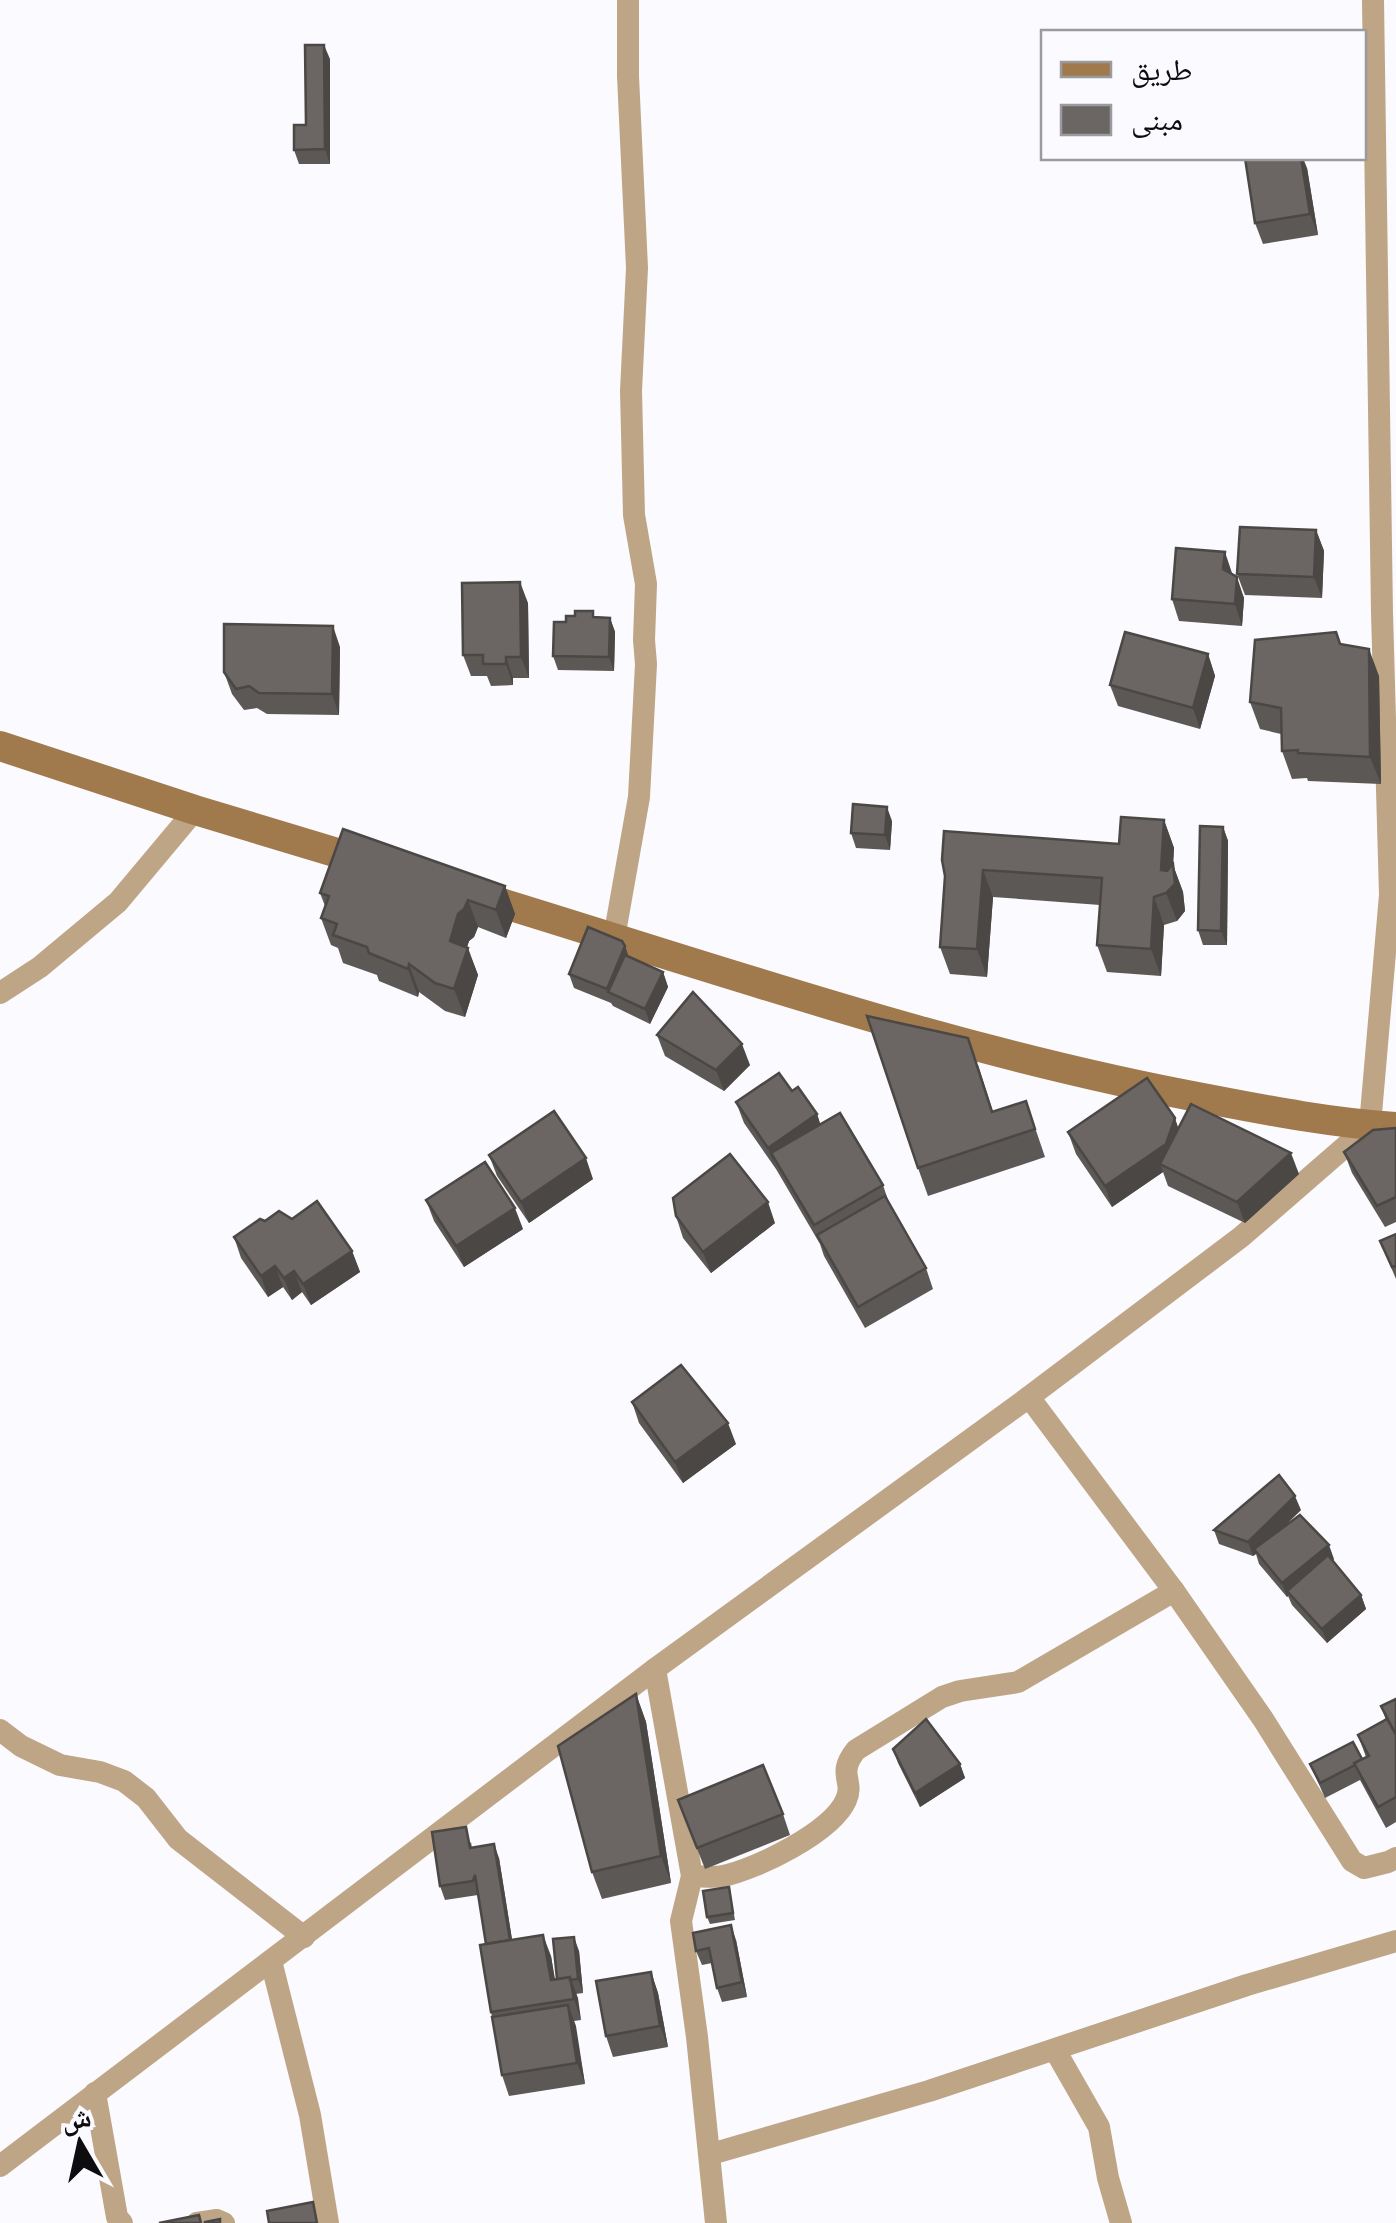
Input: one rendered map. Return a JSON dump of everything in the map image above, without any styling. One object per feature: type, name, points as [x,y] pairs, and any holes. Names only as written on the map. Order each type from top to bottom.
[{"type":"street","points":[[614,938],[639,797],[646,664],[646,584],[634,515],[630,391],[637,268],[628,0]]},
{"type":"street","points":[[1373,0],[1390,895],[1383,1126]]},
{"type":"street","points":[[0,746],[405,874]]},
{"type":"street","points":[[0,993],[40,967],[118,902],[195,810]]},
{"type":"street","points":[[443,886],[986,1050],[1177,1094],[1383,1126]]},
{"type":"street","points":[[0,2166],[655,1669],[1029,1397],[1383,1126]]},
{"type":"street","points":[[1029,1397],[1174,1591],[1263,1719],[1352,1861],[1364,1868],[1396,1858]]},
{"type":"street","points":[[692,1876],[722,1877],[776,1857],[825,1827],[850,1794],[844,1771],[856,1750],[942,1697],[1018,1682],[1174,1591]]},
{"type":"street","points":[[655,1669],[692,1876],[680,1921],[716,2223]]},
{"type":"street","points":[[0,1730],[21,1746],[60,1765],[124,1781],[146,1798],[178,1839],[304,1936]]},
{"type":"street","points":[[710,2154],[929,2091],[1246,1984],[1396,1941]]},
{"type":"street","points":[[271,1961],[310,2116],[328,2223]]},
{"type":"street","points":[[1055,2050],[1100,2127],[1108,2178],[1121,2223]]},
{"type":"street","points":[[95,2094],[117,2218],[122,2223]]},
{"type":"street","points":[[197,2223],[224,2223]]},
{"type":"building","points":[[305,45],[324,45],[325,149],[294,150],[294,125],[306,125]]},
{"type":"building","points":[[1245,160],[1301,160],[1310,214],[1255,223]]},
{"type":"building","points":[[1240,527],[1316,530],[1314,577],[1237,574]]},
{"type":"building","points":[[1176,548],[1225,552],[1223,569],[1237,577],[1235,604],[1172,599]]},
{"type":"building","points":[[520,582],[521,657],[506,657],[506,664],[483,664],[483,655],[463,655],[462,583]]},
{"type":"building","points":[[575,611],[593,611],[593,617],[610,618],[609,657],[553,656],[554,622],[566,622],[566,616],[575,616]]},
{"type":"building","points":[[224,624],[333,626],[332,694],[259,693],[249,686],[236,689],[224,672]]},
{"type":"building","points":[[1125,632],[1208,654],[1193,708],[1110,685]]},
{"type":"building","points":[[1336,632],[1340,644],[1369,649],[1370,757],[1282,751],[1281,708],[1250,702],[1255,640]]},
{"type":"building","points":[[853,804],[887,807],[885,835],[851,833]]},
{"type":"building","points":[[1121,817],[1164,820],[1161,870],[1167,871],[1173,864],[1175,884],[1154,897],[1151,949],[1097,945],[1102,878],[983,870],[977,949],[940,947],[944,831],[1119,844]]},
{"type":"building","points":[[1200,826],[1223,827],[1221,931],[1198,930]]},
{"type":"building","points":[[343,829],[505,886],[496,910],[468,900],[458,914],[450,941],[468,948],[454,989],[435,983],[409,964],[408,969],[369,953],[367,947],[333,935],[337,924],[321,918],[329,896],[320,893]]},
{"type":"building","points":[[588,927],[622,941],[625,946],[607,989],[569,974]]},
{"type":"building","points":[[625,955],[663,972],[645,1009],[608,992]]},
{"type":"building","points":[[693,992],[742,1044],[716,1070],[657,1035]]},
{"type":"building","points":[[867,1016],[968,1038],[992,1112],[1026,1101],[1035,1129],[918,1168]]},
{"type":"building","points":[[779,1073],[792,1091],[798,1087],[817,1114],[768,1148],[736,1102]]},
{"type":"building","points":[[1147,1078],[1175,1118],[1166,1144],[1105,1186],[1068,1132]]},
{"type":"building","points":[[1191,1104],[1291,1153],[1237,1202],[1160,1164]]},
{"type":"building","points":[[554,1111],[586,1158],[521,1202],[489,1155]]},
{"type":"building","points":[[840,1113],[883,1185],[814,1225],[771,1153]]},
{"type":"building","points":[[1396,1128],[1396,1197],[1377,1206],[1344,1152],[1373,1130]]},
{"type":"building","points":[[730,1154],[768,1202],[703,1252],[676,1216],[673,1198]]},
{"type":"building","points":[[485,1162],[515,1208],[456,1246],[426,1200]]},
{"type":"building","points":[[885,1196],[926,1268],[858,1307],[817,1235]]},
{"type":"building","points":[[317,1201],[352,1251],[303,1284],[294,1271],[284,1278],[275,1266],[261,1276],[234,1237],[279,1211],[292,1219]]},
{"type":"building","points":[[1396,1234],[1396,1266],[1392,1267],[1380,1241]]},
{"type":"building","points":[[681,1365],[728,1423],[675,1462],[632,1402]]},
{"type":"building","points":[[1279,1475],[1295,1496],[1248,1542],[1214,1530]]},
{"type":"building","points":[[1300,1515],[1329,1545],[1282,1583],[1254,1549]]},
{"type":"building","points":[[1328,1555],[1361,1595],[1322,1629],[1287,1591]]},
{"type":"building","points":[[636,1694],[661,1856],[592,1872],[558,1746]]},
{"type":"building","points":[[1396,1699],[1396,1730],[1394,1731],[1381,1706]]},
{"type":"building","points":[[926,1719],[960,1764],[915,1793],[893,1749]]},
{"type":"building","points":[[1387,1719],[1396,1735],[1396,1797],[1378,1807],[1354,1763],[1369,1756],[1358,1735]]},
{"type":"building","points":[[1353,1742],[1362,1759],[1320,1783],[1310,1764]]},
{"type":"building","points":[[763,1765],[783,1814],[697,1848],[678,1800]]},
{"type":"building","points":[[466,1827],[470,1848],[494,1844],[510,1940],[486,1944],[475,1875],[473,1881],[440,1886],[432,1832]]},
{"type":"building","points":[[729,1887],[733,1913],[707,1917],[703,1891]]},
{"type":"building","points":[[731,1925],[742,1982],[717,1988],[709,1948],[696,1951],[693,1933]]},
{"type":"building","points":[[543,1935],[551,1980],[570,1977],[574,1999],[491,2012],[480,1945]]},
{"type":"building","points":[[574,1937],[578,1979],[557,1979],[553,1939]]},
{"type":"building","points":[[651,1972],[660,2026],[606,2036],[596,1981]]},
{"type":"building","points":[[568,2005],[577,2063],[502,2075],[492,2017]]},
{"type":"building","points":[[313,2202],[317,2223],[269,2223],[267,2211]]},
{"type":"building","points":[[199,2215],[201,2223],[159,2223]]}]
